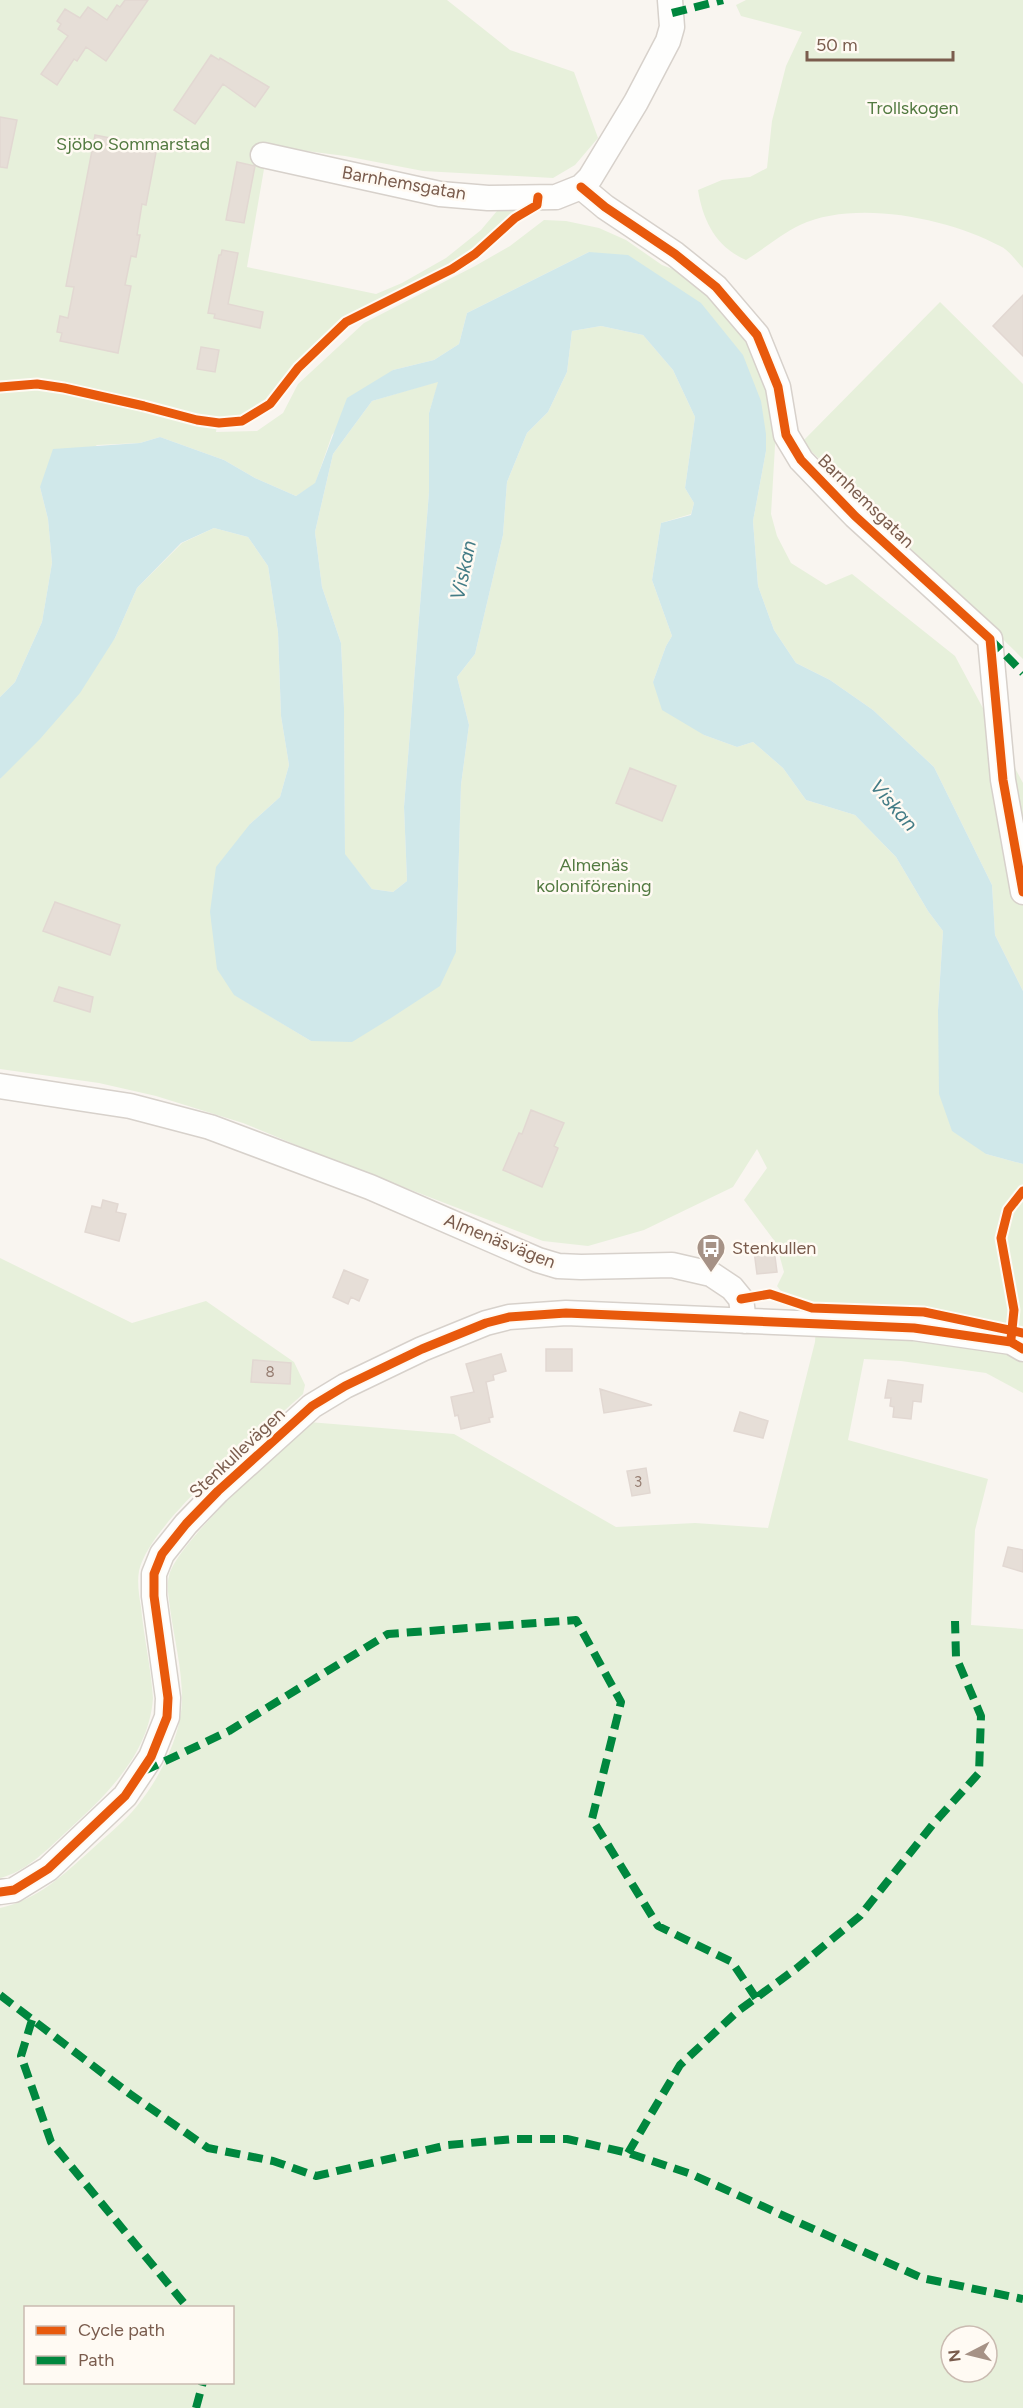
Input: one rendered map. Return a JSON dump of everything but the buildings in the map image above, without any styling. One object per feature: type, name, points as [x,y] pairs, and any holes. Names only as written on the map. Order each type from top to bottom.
[{"type":"street","points":[[580,187],[590,178],[659,61],[672,27],[670,0]]},
{"type":"street","name":"Barnhemsgatan","points":[[263,155],[440,194],[488,198],[556,196],[580,187],[605,207],[675,254],[716,287],[757,335],[778,387],[786,435],[801,460],[855,516],[990,639],[1003,780],[1023,892]]},
{"type":"street","name":"Almenäsvägen","points":[[0,1086],[129,1106],[210,1127],[370,1187],[538,1260],[558,1266],[672,1265],[711,1274],[732,1288],[741,1299],[744,1321]]},
{"type":"street","name":"Stenkullevägen","points":[[0,1892],[14,1890],[48,1869],[126,1796],[159,1739],[167,1717],[166,1682],[154,1596],[154,1574],[162,1554],[186,1524],[218,1491],[312,1406],[345,1386],[422,1350],[486,1323],[509,1317],[566,1312],[744,1321]]},
{"type":"street","points":[[744,1321],[914,1328],[1011,1342],[1023,1349]]},
{"type":"green space","name":"Sjöbo Sommarstad","points":[[0,0],[447,0],[510,50],[574,72],[598,138],[575,165],[553,178],[423,171],[345,156],[268,146],[247,267],[376,294],[402,283],[446,258],[481,230],[502,205],[531,205],[514,214],[484,241],[435,275],[344,320],[297,364],[263,406],[254,413],[242,417],[218,419],[216,432],[257,431],[283,413],[298,384],[364,323],[510,246],[544,220],[566,221],[599,228],[626,240],[662,265],[688,275],[731,320],[749,345],[765,382],[776,429],[771,514],[777,536],[791,563],[826,585],[852,574],[955,656],[1023,783],[1023,991],[995,935],[992,885],[934,767],[873,710],[830,680],[796,663],[774,630],[758,586],[753,521],[766,451],[589,252],[467,313],[459,344],[434,360],[393,370],[332,435],[315,484],[296,496],[255,478],[224,460],[160,437],[140,443],[97,445],[40,487],[48,519],[52,563],[42,622],[15,682],[0,697]]},
{"type":"green space","name":"Trollskogen","points":[[746,0],[1023,0],[1023,268],[1003,248],[955,227],[901,215],[874,213],[847,213],[822,217],[800,225],[746,260],[727,248],[707,222],[698,190],[722,180],[750,177],[767,168],[772,121],[786,66],[802,32],[741,16],[736,5]]},
{"type":"green space","points":[[940,302],[1023,384],[1023,659],[802,442]]},
{"type":"green space","name":"Almenäs koloniförening","points":[[601,326],[643,335],[673,370],[695,417],[685,488],[694,503],[691,514],[661,523],[652,580],[672,636],[653,682],[704,735],[737,747],[753,742],[783,768],[806,800],[855,815],[896,857],[928,911],[943,931],[938,1010],[986,1154],[1023,1164],[1023,1393],[986,1373],[901,1361],[864,1359],[848,1440],[988,1479],[975,1530],[971,1625],[1023,1629],[1023,2408],[0,2408],[0,1908],[38,1893],[70,1868],[132,1812],[154,1783],[174,1741],[182,1698],[168,1596],[168,1580],[176,1561],[209,1520],[309,1422],[454,1434],[616,1527],[695,1523],[768,1528],[815,1342],[817,1308],[783,1294],[777,1286],[784,1272],[776,1243],[744,1200],[767,1168],[757,1149],[733,1187],[644,1230],[588,1246],[543,1241],[243,1123],[156,1096],[99,1083],[0,1069],[0,779],[115,638],[137,588],[182,543],[214,528],[248,537],[268,566],[278,632],[281,716],[289,765],[280,797],[250,824],[235,995],[311,1041],[456,952],[461,785],[469,725],[457,677],[475,654],[503,535],[507,482],[527,433],[548,412],[567,372],[572,331]]},
{"type":"green space","points":[[439,381],[429,413],[429,492],[404,807],[407,881],[393,892],[372,889],[345,855],[341,643],[322,587],[315,532],[333,454],[372,401]]},
{"type":"green space","points":[[0,1258],[132,1323],[206,1301],[294,1362],[305,1385],[303,1394],[236,1453],[185,1503],[164,1527],[148,1551],[139,1571],[138,1584],[153,1698],[150,1719],[134,1757],[109,1790],[50,1847],[18,1871],[0,1878]]},
{"type":"water","name":"Viskan","points":[[589,252],[628,255],[701,303],[743,355],[761,401],[766,434],[766,451],[753,521],[758,586],[774,630],[796,663],[830,680],[873,710],[934,767],[992,885],[995,935],[1023,991],[1023,1164],[986,1154],[952,1131],[939,1094],[938,1010],[943,931],[928,911],[896,857],[855,815],[806,800],[783,768],[753,742],[737,747],[704,735],[662,710],[653,682],[672,636],[652,580],[661,523],[691,515],[694,503],[685,488],[695,417],[673,370],[643,335],[601,326],[572,331],[567,372],[548,412],[527,433],[507,482],[503,535],[475,654],[457,677],[469,725],[461,785],[456,952],[440,986],[352,1042],[311,1041],[234,995],[217,969],[210,912],[216,867],[250,824],[280,797],[289,765],[281,716],[278,632],[268,566],[248,537],[214,528],[181,543],[137,588],[115,638],[80,693],[40,739],[0,779],[0,697],[15,682],[42,622],[52,563],[48,519],[40,487],[53,449],[140,443],[160,437],[224,460],[255,478],[296,496],[315,483],[347,398],[393,370],[434,360],[459,344],[467,313]],"holes":[[[438,382],[429,413],[429,492],[404,807],[407,881],[393,892],[372,889],[345,854],[341,643],[322,587],[315,532],[333,454],[372,401]]]},
{"type":"marked path","points":[[672,13],[723,0]]},
{"type":"marked path","points":[[990,639],[1023,673]]},
{"type":"marked path","points":[[144,1771],[229,1731],[388,1634],[576,1620],[621,1702],[592,1819],[658,1926],[732,1962],[756,1998]]},
{"type":"marked path","points":[[628,2153],[680,2065],[738,2011],[797,1968],[860,1916],[934,1823],[979,1773],[981,1716],[956,1657],[955,1621]]},
{"type":"marked path","points":[[0,1995],[130,2094],[208,2148],[273,2161],[316,2176],[448,2145],[514,2139],[567,2139],[628,2153],[691,2174],[922,2278],[1023,2299]]},
{"type":"marked path","points":[[32,2020],[21,2056],[51,2142],[186,2306]]},
{"type":"marked path","points":[[196,2408],[202,2384]]},
{"type":"cycle path","points":[[581,187],[605,207],[675,254],[716,287],[757,335],[778,387],[786,435],[801,460],[855,516],[990,639],[1003,780],[1023,892]]},
{"type":"cycle path","points":[[0,387],[37,384],[64,388],[197,420],[219,423],[242,421],[270,404],[298,368],[346,322],[452,269],[475,254],[515,218],[537,205],[538,197]]},
{"type":"cycle path","points":[[1011,1339],[1014,1310],[1001,1238],[1008,1210],[1023,1191]]},
{"type":"cycle path","points":[[741,1299],[770,1294],[812,1308],[924,1312],[1023,1333]]},
{"type":"cycle path","points":[[0,1892],[14,1890],[48,1869],[125,1796],[151,1757],[167,1717],[168,1698],[154,1596],[154,1574],[162,1554],[186,1524],[218,1491],[312,1406],[345,1386],[422,1349],[486,1323],[509,1317],[566,1313],[914,1328],[1011,1342],[1023,1349]]},
{"type":"place","name":"Stenkullen","points":[[711,1274]]}]
